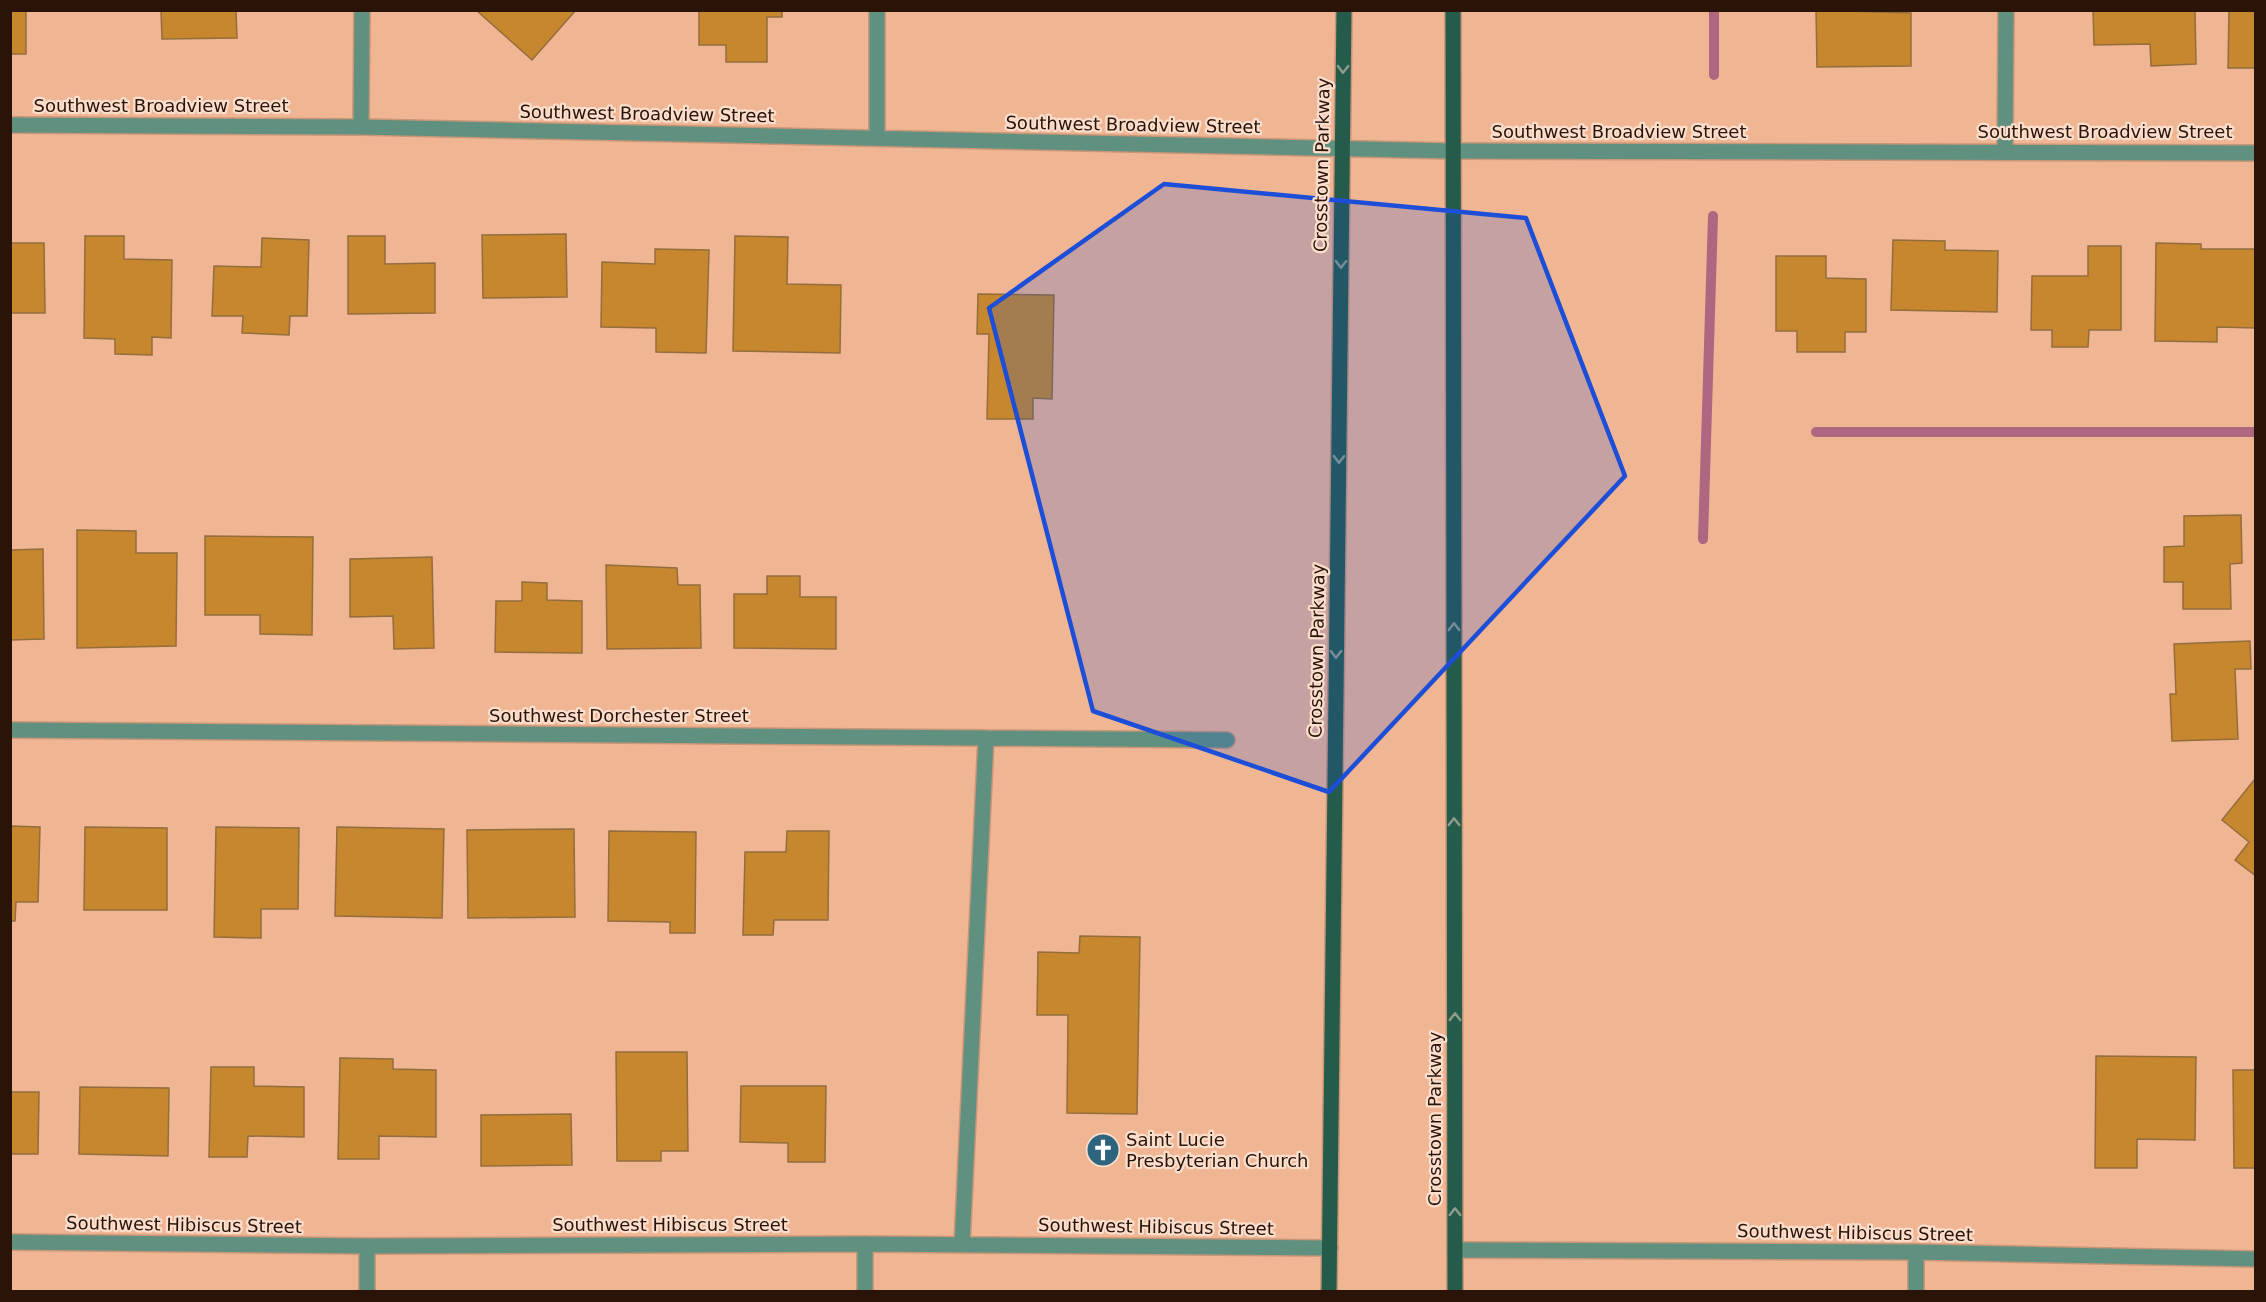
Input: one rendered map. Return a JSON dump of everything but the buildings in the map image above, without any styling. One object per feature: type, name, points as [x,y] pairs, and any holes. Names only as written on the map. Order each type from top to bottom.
[{"type":"main road","name":"Crosstown Parkway","points":[[1329,1292],[1344,10]]},
{"type":"main road","name":"Crosstown Parkway","points":[[1453,10],[1455,1292]]},
{"type":"street","points":[[361,127],[362,10]]},
{"type":"street","points":[[877,10],[877,138]]},
{"type":"street","points":[[2005,150],[2006,10]]},
{"type":"street","name":"Southwest Broadview Street","points":[[10,125],[361,127],[1453,152],[2005,150],[2256,153]]},
{"type":"street","name":"Southwest Dorchester Street","points":[[10,730],[1227,740]]},
{"type":"street","points":[[962,1245],[986,738]]},
{"type":"street","name":"Southwest Hibiscus Street","points":[[10,1242],[367,1246],[865,1244],[1330,1248]]},
{"type":"street","points":[[865,1244],[865,1292]]},
{"type":"street","points":[[367,1246],[367,1292]]},
{"type":"street","name":"Southwest Hibiscus Street","points":[[1455,1250],[1916,1252],[2256,1259]]},
{"type":"street","points":[[1916,1252],[1916,1292]]},
{"type":"highlighted area","points":[[1164,184],[1526,218],[1625,476],[1329,792],[1093,711],[989,308]]},
{"type":"waterway","points":[[1714,10],[1714,75]]},
{"type":"waterway","points":[[1703,539],[1713,216]]},
{"type":"waterway","points":[[1816,432],[2256,432]]},
{"type":"place","name":"Saint Lucie Presbyterian Church","points":[[1103,1150]]}]
